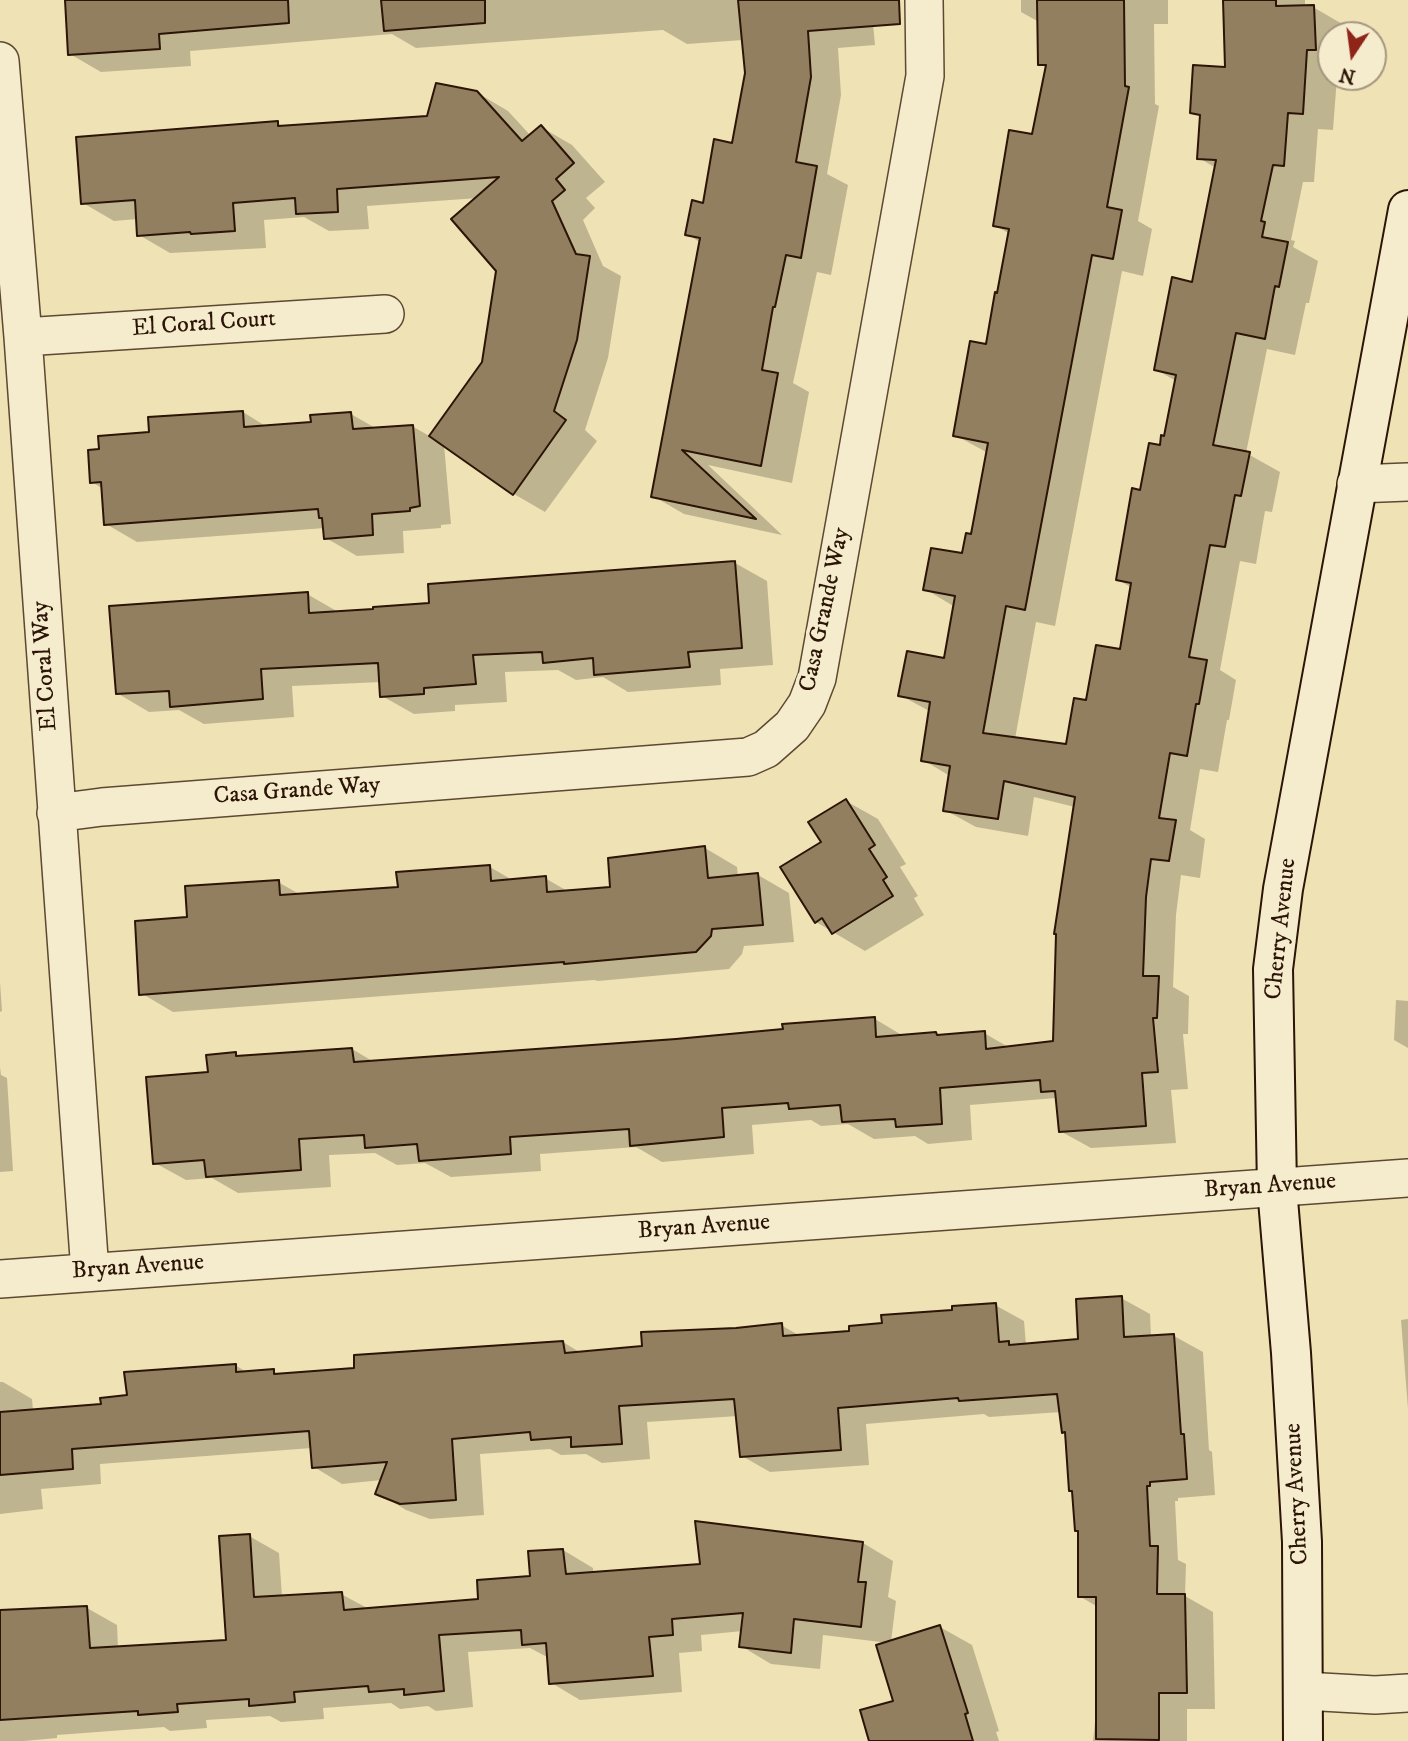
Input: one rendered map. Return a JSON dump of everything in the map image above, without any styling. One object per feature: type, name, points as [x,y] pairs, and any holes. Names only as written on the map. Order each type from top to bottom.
[{"type":"street","name":"Casa Grande Way","points":[[57,813],[102,807],[748,757],[766,749],[792,726],[807,704],[817,678],[925,76],[924,0]]},
{"type":"street","name":"El Coral Way","points":[[0,61],[23,337],[90,1272]]},
{"type":"street","name":"Cherry Avenue","points":[[1303,1741],[1302,1542],[1291,1353],[1277,1188],[1273,969],[1283,889],[1408,210]]},
{"type":"street","name":"El Coral Court","points":[[23,337],[386,314]]},
{"type":"street","points":[[1356,484],[1408,482]]},
{"type":"street","name":"Bryan Avenue","points":[[0,1279],[1408,1178]]},
{"type":"street","points":[[1304,1691],[1375,1695],[1408,1693]]},
{"type":"building","points":[[65,0],[288,0],[289,23],[159,34],[160,49],[68,55]]},
{"type":"building","points":[[381,0],[485,0],[485,23],[384,31]]},
{"type":"building","points":[[738,0],[899,0],[900,24],[808,31],[811,77],[796,162],[817,166],[801,258],[786,255],[773,307],[762,370],[778,373],[761,466],[682,450],[756,519],[651,497],[700,238],[685,235],[692,200],[703,203],[714,139],[732,143],[745,73]]},
{"type":"building","points":[[1037,0],[1124,0],[1125,86],[1129,87],[1107,207],[1122,210],[1113,259],[1092,255],[1025,610],[1006,606],[983,733],[1066,744],[1074,698],[1086,700],[1096,645],[1120,649],[1131,583],[1116,580],[1132,488],[1140,490],[1149,443],[1160,445],[1161,435],[1164,436],[1176,375],[1154,370],[1172,277],[1192,282],[1216,160],[1197,159],[1200,115],[1190,113],[1193,65],[1225,67],[1223,0],[1276,0],[1276,6],[1314,5],[1316,50],[1307,50],[1303,114],[1288,113],[1284,166],[1273,165],[1261,221],[1265,222],[1262,237],[1288,242],[1279,287],[1275,286],[1265,339],[1236,333],[1213,445],[1250,452],[1241,496],[1235,495],[1225,547],[1210,545],[1189,657],[1207,660],[1199,704],[1196,704],[1187,756],[1170,753],[1159,818],[1176,820],[1169,861],[1151,859],[1146,897],[1143,976],[1159,976],[1157,1018],[1153,1018],[1158,1072],[1142,1073],[1146,1126],[1059,1132],[1055,1091],[1041,1092],[1040,1080],[940,1088],[942,1124],[896,1127],[895,1119],[842,1122],[840,1105],[789,1109],[788,1103],[722,1108],[724,1137],[630,1146],[629,1129],[510,1137],[511,1154],[419,1161],[417,1144],[365,1148],[364,1135],[299,1139],[301,1170],[206,1177],[204,1160],[153,1164],[146,1077],[208,1072],[206,1055],[236,1052],[236,1056],[352,1048],[354,1062],[676,1039],[783,1029],[782,1024],[875,1017],[876,1037],[985,1031],[986,1049],[1053,1041],[1054,934],[1075,797],[1004,781],[998,819],[943,811],[950,766],[921,761],[930,702],[898,696],[907,651],[944,658],[955,596],[923,590],[931,548],[962,553],[966,533],[971,534],[988,443],[953,436],[970,341],[986,344],[1009,229],[993,226],[1009,130],[1032,134],[1046,65],[1038,65]]},
{"type":"building","points":[[436,83],[477,91],[522,141],[541,125],[574,163],[556,179],[565,190],[552,201],[576,254],[590,256],[577,340],[554,411],[566,420],[513,495],[429,436],[482,362],[496,271],[451,219],[499,177],[337,189],[338,212],[296,214],[295,198],[233,203],[235,231],[191,234],[137,236],[135,200],[81,204],[76,137],[278,121],[278,126],[427,116]]},
{"type":"building","points":[[243,411],[244,427],[311,422],[310,415],[351,412],[353,429],[413,425],[420,506],[410,508],[410,511],[372,514],[373,535],[324,539],[322,518],[319,518],[318,509],[104,525],[101,482],[90,483],[88,450],[99,449],[98,436],[149,432],[148,417]]},
{"type":"building","points":[[735,561],[742,648],[688,652],[690,667],[594,675],[593,658],[543,663],[542,652],[473,655],[476,684],[424,688],[424,694],[380,697],[378,663],[261,669],[263,699],[170,707],[169,691],[116,694],[109,606],[308,592],[309,613],[373,609],[429,603],[428,584]]},
{"type":"building","points":[[846,799],[875,845],[869,849],[887,877],[883,880],[893,896],[832,934],[822,918],[815,923],[780,867],[821,842],[808,822]]},
{"type":"building","points":[[705,846],[708,878],[758,873],[763,925],[712,929],[711,936],[696,952],[139,995],[135,921],[187,917],[185,886],[279,880],[280,895],[398,887],[396,872],[490,865],[491,881],[546,876],[547,892],[610,887],[608,858]]},
{"type":"building","points":[[1122,1296],[1124,1337],[1174,1334],[1181,1434],[1184,1434],[1187,1479],[1150,1482],[1150,1486],[1147,1486],[1150,1546],[1158,1546],[1157,1594],[1185,1594],[1187,1693],[1159,1693],[1159,1740],[1096,1739],[1096,1597],[1078,1597],[1078,1531],[1075,1531],[1065,1432],[1062,1433],[1057,1394],[959,1401],[958,1398],[838,1408],[841,1450],[740,1457],[734,1399],[619,1406],[622,1444],[571,1447],[571,1437],[531,1440],[530,1432],[452,1439],[456,1500],[400,1504],[375,1494],[387,1462],[312,1468],[309,1431],[72,1449],[73,1469],[0,1475],[0,1412],[101,1404],[100,1398],[127,1395],[124,1372],[236,1364],[236,1372],[274,1369],[274,1374],[354,1368],[354,1355],[563,1341],[565,1353],[642,1346],[641,1332],[782,1323],[783,1336],[849,1331],[849,1326],[882,1323],[881,1315],[952,1310],[952,1306],[996,1303],[999,1342],[1009,1341],[1009,1345],[1078,1339],[1076,1299]]},
{"type":"building","points":[[695,1521],[863,1542],[858,1582],[866,1582],[861,1627],[794,1619],[791,1653],[739,1647],[743,1613],[672,1619],[673,1635],[649,1637],[653,1676],[549,1684],[546,1643],[522,1645],[521,1630],[439,1635],[444,1691],[404,1695],[404,1689],[369,1692],[368,1686],[294,1692],[295,1702],[249,1706],[249,1699],[177,1704],[178,1712],[138,1715],[138,1711],[0,1720],[0,1610],[87,1606],[90,1648],[226,1640],[219,1536],[250,1534],[254,1597],[342,1592],[344,1610],[478,1599],[477,1580],[530,1576],[528,1551],[563,1549],[566,1574],[700,1564]]},
{"type":"building","points":[[940,1625],[968,1713],[965,1714],[973,1741],[869,1741],[860,1710],[893,1701],[876,1645]]}]
